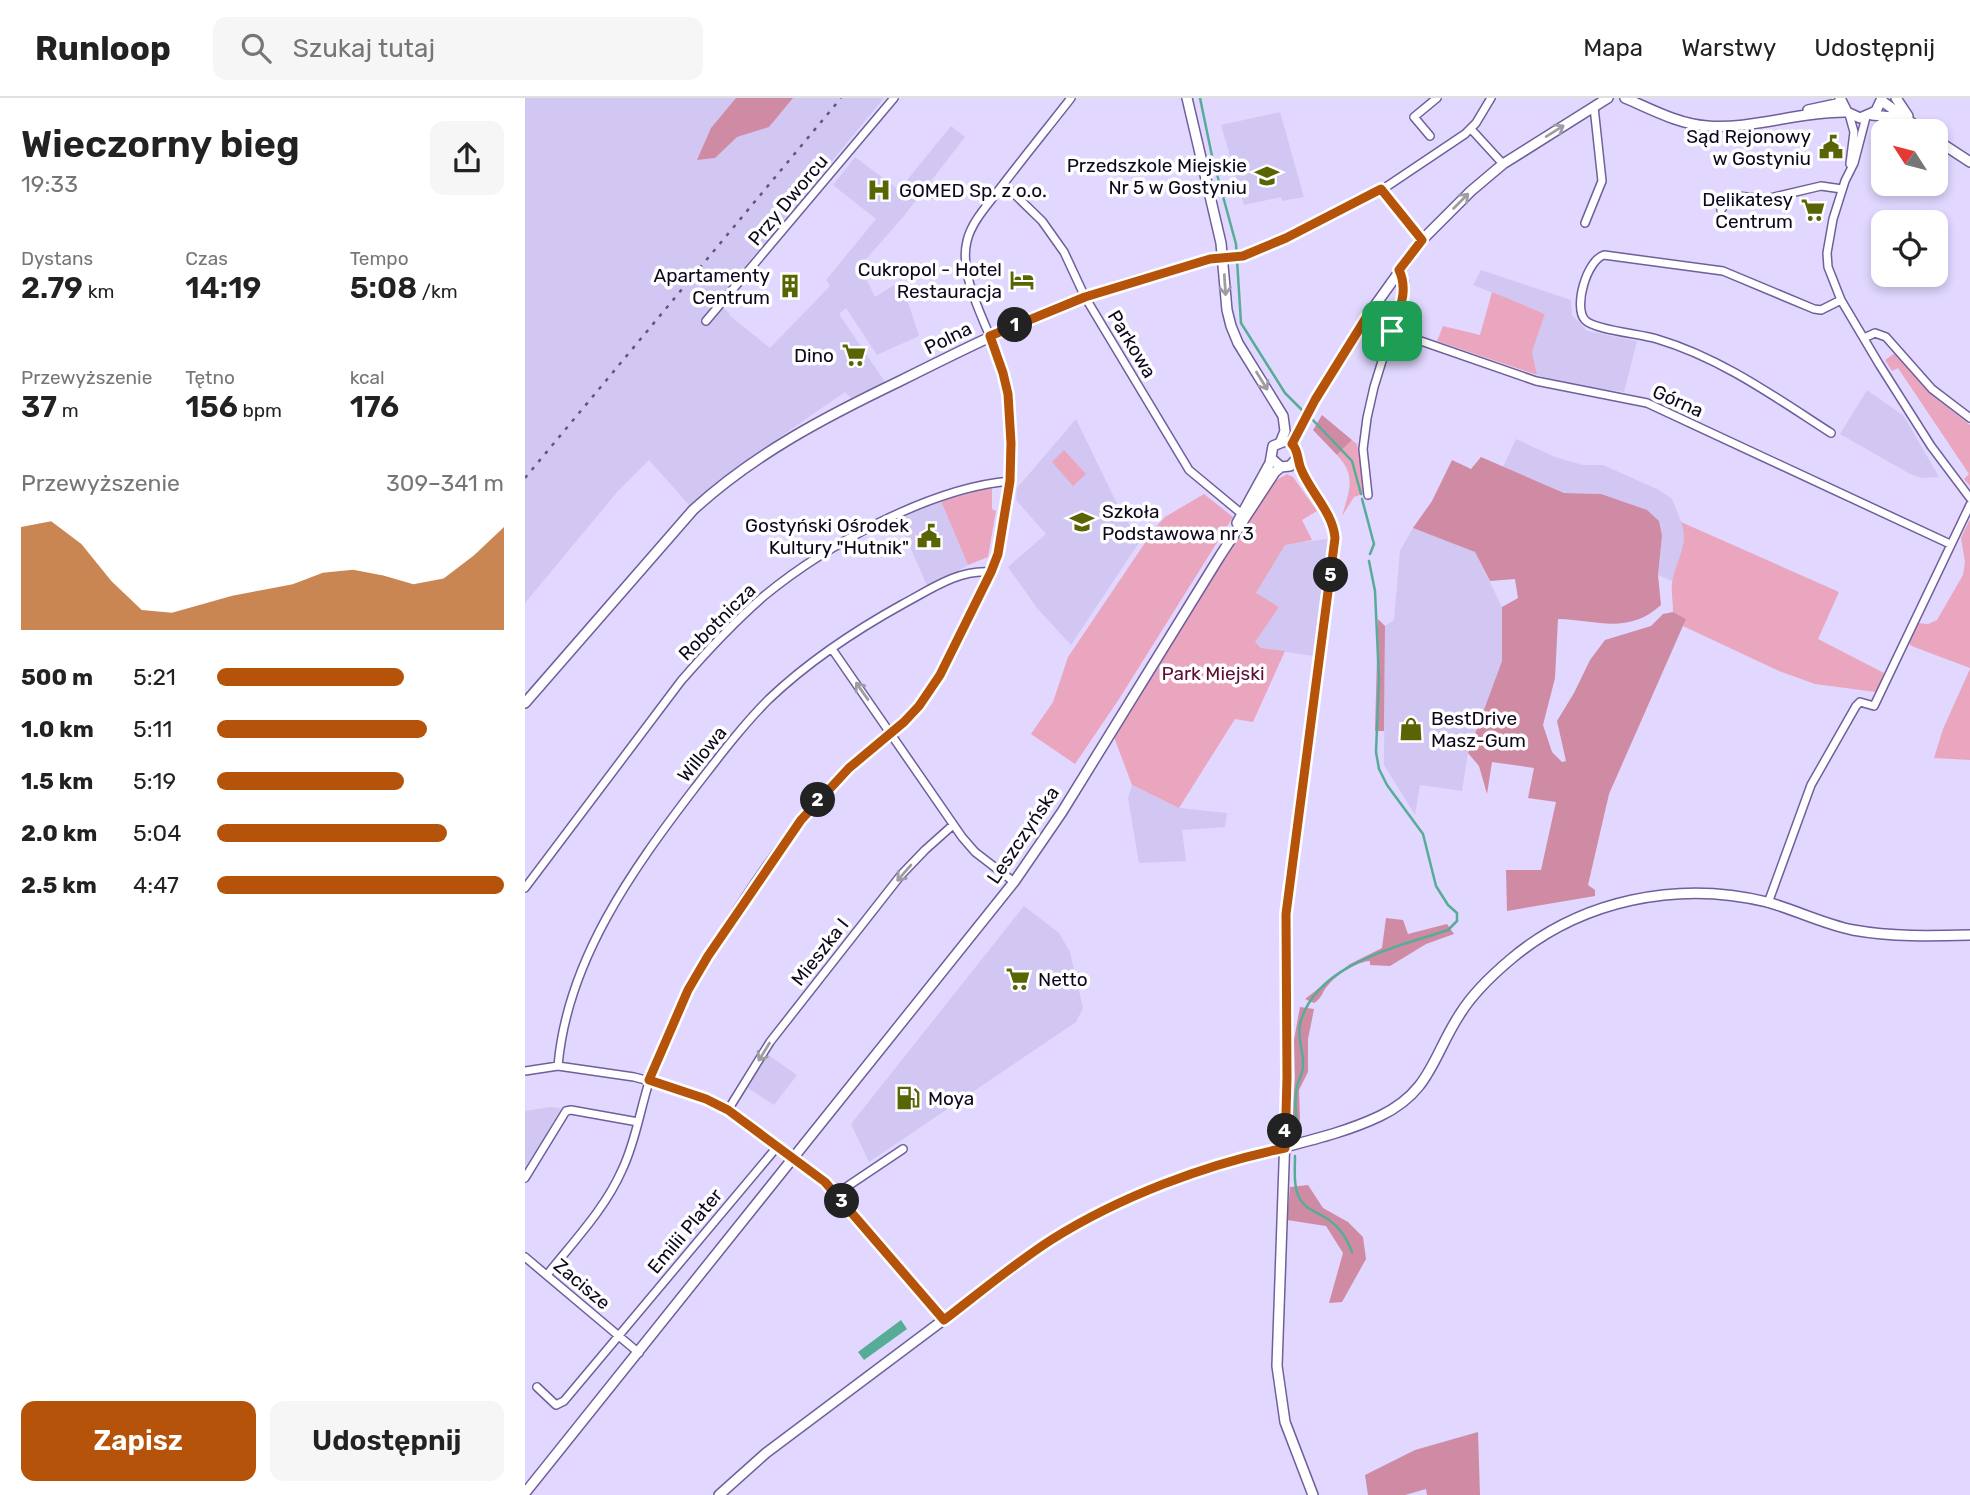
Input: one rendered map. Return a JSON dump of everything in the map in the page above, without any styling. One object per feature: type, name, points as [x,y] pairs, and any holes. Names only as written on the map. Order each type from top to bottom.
[{"type":"street","name":"Przy Dworcu","points":[[706,321],[894,98]]},
{"type":"street","points":[[547,1275],[611,1193],[624,1166],[649,1080],[688,990],[708,956],[779,850],[825,792],[919,706],[935,683],[991,572],[998,554],[1010,481],[1008,394],[1000,363],[970,283],[965,245],[979,216],[1071,98]]},
{"type":"street","points":[[1187,98],[1226,257],[1231,326],[1238,343],[1283,416],[1292,423],[1304,421]]},
{"type":"street","points":[[1430,136],[1414,117],[1437,98]]},
{"type":"street","name":"Polna","points":[[525,703],[669,536],[721,484],[751,462],[812,425],[990,336],[1085,297],[1210,259],[1243,256],[1286,238],[1381,189],[1438,154],[1471,129],[1491,98]]},
{"type":"street","points":[[1292,444],[1315,400],[1366,318],[1422,240],[1471,191],[1503,164],[1608,98]]},
{"type":"street","points":[[1625,98],[1667,116],[1707,127],[1731,126],[1795,115],[1848,113],[1896,119]]},
{"type":"street","points":[[1896,98],[1912,119]]},
{"type":"street","points":[[1850,168],[1869,116],[1882,99],[1907,119]]},
{"type":"street","points":[[1795,115],[1840,100],[1848,113],[1854,132],[1850,168],[1833,219],[1828,267],[1841,300],[1864,338],[1931,446],[1970,498]]},
{"type":"street","points":[[1585,223],[1602,181],[1594,107]]},
{"type":"street","points":[[1471,129],[1503,164]]},
{"type":"street","points":[[1948,148],[1970,162]]},
{"type":"street","name":"Parkowa","points":[[1003,184],[1025,202],[1054,237],[1073,267],[1085,297],[1182,460],[1195,477],[1242,514]]},
{"type":"street","points":[[1721,210],[1728,200],[1737,195],[1766,199],[1821,186],[1842,189]]},
{"type":"street","points":[[1381,189],[1422,240]]},
{"type":"street","points":[[1831,433],[1740,374],[1658,339],[1591,325],[1582,314],[1580,303],[1591,265],[1604,255],[1723,271],[1814,309],[1821,310],[1841,300]]},
{"type":"street","points":[[1368,495],[1363,449],[1374,387],[1404,290],[1405,282],[1399,270]]},
{"type":"street","points":[[1377,302],[1392,331]]},
{"type":"street","points":[[1366,318],[1384,320]]},
{"type":"street","name":"Górna","points":[[1392,331],[1536,381],[1647,403],[1949,544]]},
{"type":"street","points":[[1864,338],[1875,333],[1886,337],[1932,388],[1970,418]]},
{"type":"street","points":[[1283,416],[1285,431],[1280,442],[1273,446],[1272,459],[1297,474],[1313,493],[1334,524],[1335,538],[1286,914],[1287,1078],[1278,1382],[1287,1429],[1313,1495]]},
{"type":"street","points":[[1280,442],[1292,444],[1313,493]]},
{"type":"street","points":[[1284,467],[1297,458]]},
{"type":"street","name":"Leszczyńska","points":[[1220,556],[1272,459]]},
{"type":"street","name":"Leszczyńska","points":[[525,1493],[1014,882],[1062,812],[1220,556],[1275,472],[1284,467]]},
{"type":"street","name":"Robotnicza","points":[[525,888],[681,681],[765,596],[845,541],[894,517],[985,483],[1010,481]]},
{"type":"street","points":[[1768,903],[1820,767],[1860,702],[1874,706],[1949,544],[1970,505]]},
{"type":"street","name":"Willowa","points":[[558,1066],[564,1025],[583,965],[597,936],[666,825],[755,714],[791,680],[890,611],[940,584],[969,573],[991,572]]},
{"type":"street","points":[[832,649],[953,825],[975,852],[1014,882]]},
{"type":"street","name":"Mieszka I","points":[[728,1110],[770,1042],[901,875],[953,825]]},
{"type":"street","points":[[719,1495],[766,1453],[1043,1246],[1103,1213],[1187,1176],[1367,1121],[1402,1103],[1429,1074],[1460,1013],[1479,989],[1523,950],[1560,926],[1597,910],[1652,896],[1690,893],[1728,895],[1768,903],[1823,922],[1865,932],[1907,936],[1970,935]]},
{"type":"street","points":[[525,1071],[558,1066],[649,1080],[706,1099],[728,1110],[825,1182],[944,1320]]},
{"type":"street","points":[[525,1178],[566,1111],[638,1122]]},
{"type":"street","name":"Emilii Plater","points":[[618,1335],[777,1147]]},
{"type":"street","points":[[836,1194],[903,1149]]},
{"type":"street","name":"Zacisze","points":[[525,1258],[639,1353]]},
{"type":"street","name":"Zacisze","points":[[537,1387],[556,1405],[564,1401],[618,1335]]},
{"type":"shaded area","points":[[525,98],[884,98],[716,301],[770,348],[830,286],[826,280],[876,219],[833,185],[855,157],[899,190],[951,126],[965,137],[903,217],[860,266],[875,297],[901,281],[919,336],[877,355],[846,308],[839,314],[885,382],[851,398],[845,392],[689,505],[649,460],[618,491],[525,603]]},
{"type":"shaded area","points":[[736,98],[793,98],[769,127],[737,137],[715,158],[697,160],[711,128]]},
{"type":"shaded area","name":"Przedszkole Miejskie Nr 5 w Gostyniu","points":[[1280,112],[1304,197],[1282,201],[1281,197],[1244,205],[1221,125]]},
{"type":"shaded area","points":[[1481,270],[1571,300],[1572,315],[1587,331],[1637,341],[1624,392],[1566,384],[1537,375],[1532,352],[1545,314],[1473,285]]},
{"type":"shaded area","points":[[1867,390],[1904,416],[1939,477],[1922,478],[1910,474],[1840,434]]},
{"type":"shaded area","points":[[1322,415],[1352,440],[1337,455],[1313,430]]},
{"type":"shaded area","name":"Szkoła Podstawowa nr 3","points":[[1076,419],[1120,510],[1140,541],[1071,645],[1037,608],[1008,567],[1046,534],[1016,500],[1017,488]]},
{"type":"shaded area","points":[[1516,439],[1555,457],[1583,465],[1603,465],[1659,490],[1672,499],[1685,531],[1681,559],[1672,581],[1658,575],[1662,536],[1601,494],[1564,493],[1503,467]]},
{"type":"shaded area","points":[[1481,457],[1564,493],[1601,494],[1647,510],[1659,521],[1662,536],[1658,575],[1661,605],[1637,620],[1624,623],[1558,619],[1555,678],[1543,725],[1552,752],[1562,762],[1566,761],[1557,721],[1590,660],[1605,640],[1651,626],[1663,614],[1673,612],[1686,619],[1609,794],[1588,885],[1595,890],[1595,896],[1507,911],[1506,870],[1541,870],[1556,802],[1528,798],[1534,768],[1492,762],[1487,794],[1479,766],[1468,753],[1502,661],[1502,607],[1518,598],[1515,579],[1490,581],[1475,552],[1413,528],[1432,501],[1452,460],[1471,469]]},
{"type":"shaded area","points":[[941,501],[968,565],[928,588],[898,519]]},
{"type":"shaded area","points":[[1413,528],[1475,552],[1502,607],[1502,661],[1468,753],[1462,791],[1420,785],[1415,815],[1384,765],[1385,626],[1394,620],[1400,551]]},
{"type":"shaded area","points":[[1328,539],[1313,656],[1261,648],[1254,642],[1279,607],[1255,594],[1285,544]]},
{"type":"shaded area","points":[[1378,619],[1385,626],[1384,731],[1375,731]]},
{"type":"shaded area","points":[[1132,785],[1179,808],[1227,813],[1225,827],[1182,830],[1186,861],[1139,863],[1128,798]]},
{"type":"shaded area","points":[[1024,906],[1059,933],[1070,952],[1083,1008],[1076,1022],[869,1162],[851,1124]]},
{"type":"shaded area","points":[[1386,918],[1403,920],[1408,934],[1447,924],[1454,934],[1426,944],[1390,966],[1370,965],[1370,961],[1353,966],[1333,980],[1317,1001],[1314,1003],[1305,999],[1350,964],[1382,948]]},
{"type":"shaded area","points":[[1300,1007],[1314,1009],[1308,1039],[1308,1072],[1299,1090],[1300,1121],[1292,1117],[1294,1040]]},
{"type":"shaded area","points":[[767,1054],[797,1075],[774,1105],[745,1086]]},
{"type":"shaded area","points":[[561,1108],[525,1171],[525,1111]]},
{"type":"shaded area","points":[[1308,1185],[1323,1208],[1348,1222],[1363,1237],[1366,1259],[1342,1302],[1329,1303],[1343,1253],[1326,1226],[1287,1220],[1290,1187]]},
{"type":"shaded area","points":[[901,1320],[907,1329],[864,1360],[858,1352]]},
{"type":"shaded area","points":[[1478,1432],[1480,1495],[1427,1495],[1426,1489],[1405,1495],[1368,1495],[1365,1475],[1415,1450]]},
{"type":"green space","points":[[1492,292],[1545,314],[1532,352],[1537,375],[1437,341],[1443,326],[1480,335]]},
{"type":"green space","points":[[1895,353],[1933,396],[1970,425],[1970,486],[1964,479],[1969,474],[1898,368],[1892,371],[1885,360]]},
{"type":"green space","points":[[1352,440],[1357,444],[1365,493],[1354,497],[1342,516],[1350,484],[1347,470],[1337,455]]},
{"type":"green space","points":[[1064,450],[1086,474],[1073,486],[1052,462]]},
{"type":"green space","name":"Park Miejski","points":[[1287,474],[1293,477],[1317,511],[1302,520],[1312,540],[1285,545],[1256,593],[1279,607],[1255,642],[1261,648],[1285,651],[1253,722],[1235,719],[1179,808],[1132,785],[1114,737],[1223,558],[1275,481]]},
{"type":"green space","points":[[992,487],[992,509],[996,511],[988,557],[968,565],[941,501]]},
{"type":"green space","points":[[1204,494],[1233,517],[1075,764],[1031,734],[1053,702],[1068,657],[1155,528],[1165,517]]},
{"type":"green space","points":[[1970,519],[1970,668],[1914,647],[1909,641],[1917,623],[1928,624],[1937,620],[1963,575],[1965,562],[1961,538]]},
{"type":"green space","points":[[1681,522],[1839,592],[1818,639],[1884,673],[1876,692],[1815,684],[1779,671],[1683,626],[1685,619],[1673,612],[1672,590],[1684,538]]},
{"type":"green space","points":[[1970,669],[1970,760],[1934,758],[1943,729]]},
{"type":"waterway","points":[[1200,98],[1212,156],[1236,244],[1241,323],[1285,393],[1305,413]]},
{"type":"waterway","points":[[1310,417],[1352,461],[1361,494]]},
{"type":"waterway","points":[[1362,499],[1374,544],[1370,554]]},
{"type":"waterway","points":[[1298,1130],[1296,1098],[1303,1066],[1299,1030],[1309,1003],[1322,986],[1340,972],[1383,951],[1448,930],[1457,921],[1457,913],[1448,905],[1436,886],[1423,834],[1387,785],[1379,769],[1376,752],[1379,679],[1375,591],[1369,561]]},
{"type":"waterway","points":[[1295,1156],[1295,1184],[1300,1199],[1308,1208],[1335,1225],[1352,1252]]},
{"type":"railway","points":[[525,478],[841,98]]},
{"type":"place","name":"Sąd Rejonowy w Gostyniu","points":[[1831,147]]},
{"type":"place","name":"Przedszkole Miejskie Nr 5 w Gostyniu","points":[[1267,176]]},
{"type":"place","name":"GOMED Sp. z o.o.","points":[[879,190]]},
{"type":"place","name":"Delikatesy Centrum","points":[[1813,210]]},
{"type":"place","name":"Cukropol - Hotel Restauracja","points":[[1022,280]]},
{"type":"place","name":"Apartamenty Centrum","points":[[790,286]]},
{"type":"place","name":"Dino","points":[[854,355]]},
{"type":"place","name":"Szkoła Podstawowa nr 3","points":[[1082,522]]},
{"type":"place","name":"Gostyński Ośrodek Kultury \"Hutnik\"","points":[[929,536]]},
{"type":"place","name":"BestDrive Masz-Gum","points":[[1411,729]]},
{"type":"place","name":"Netto","points":[[1018,979]]},
{"type":"place","name":"Moya","points":[[908,1098]]},
{"type":"route","points":[[1381,189],[1422,240],[1399,270],[1405,282],[1392,331],[1384,320],[1366,318],[1315,400],[1292,444],[1313,493],[1334,524],[1335,538],[1286,914],[1285,1148],[1179,1178],[1065,1232],[944,1320],[825,1182],[728,1110],[706,1099],[649,1080],[688,990],[708,956],[801,820],[849,768],[904,722],[930,691],[991,572],[998,554],[1010,481],[1011,443],[1008,394],[990,336],[1085,297],[1210,259],[1243,256],[1286,238],[1381,189]]}]
